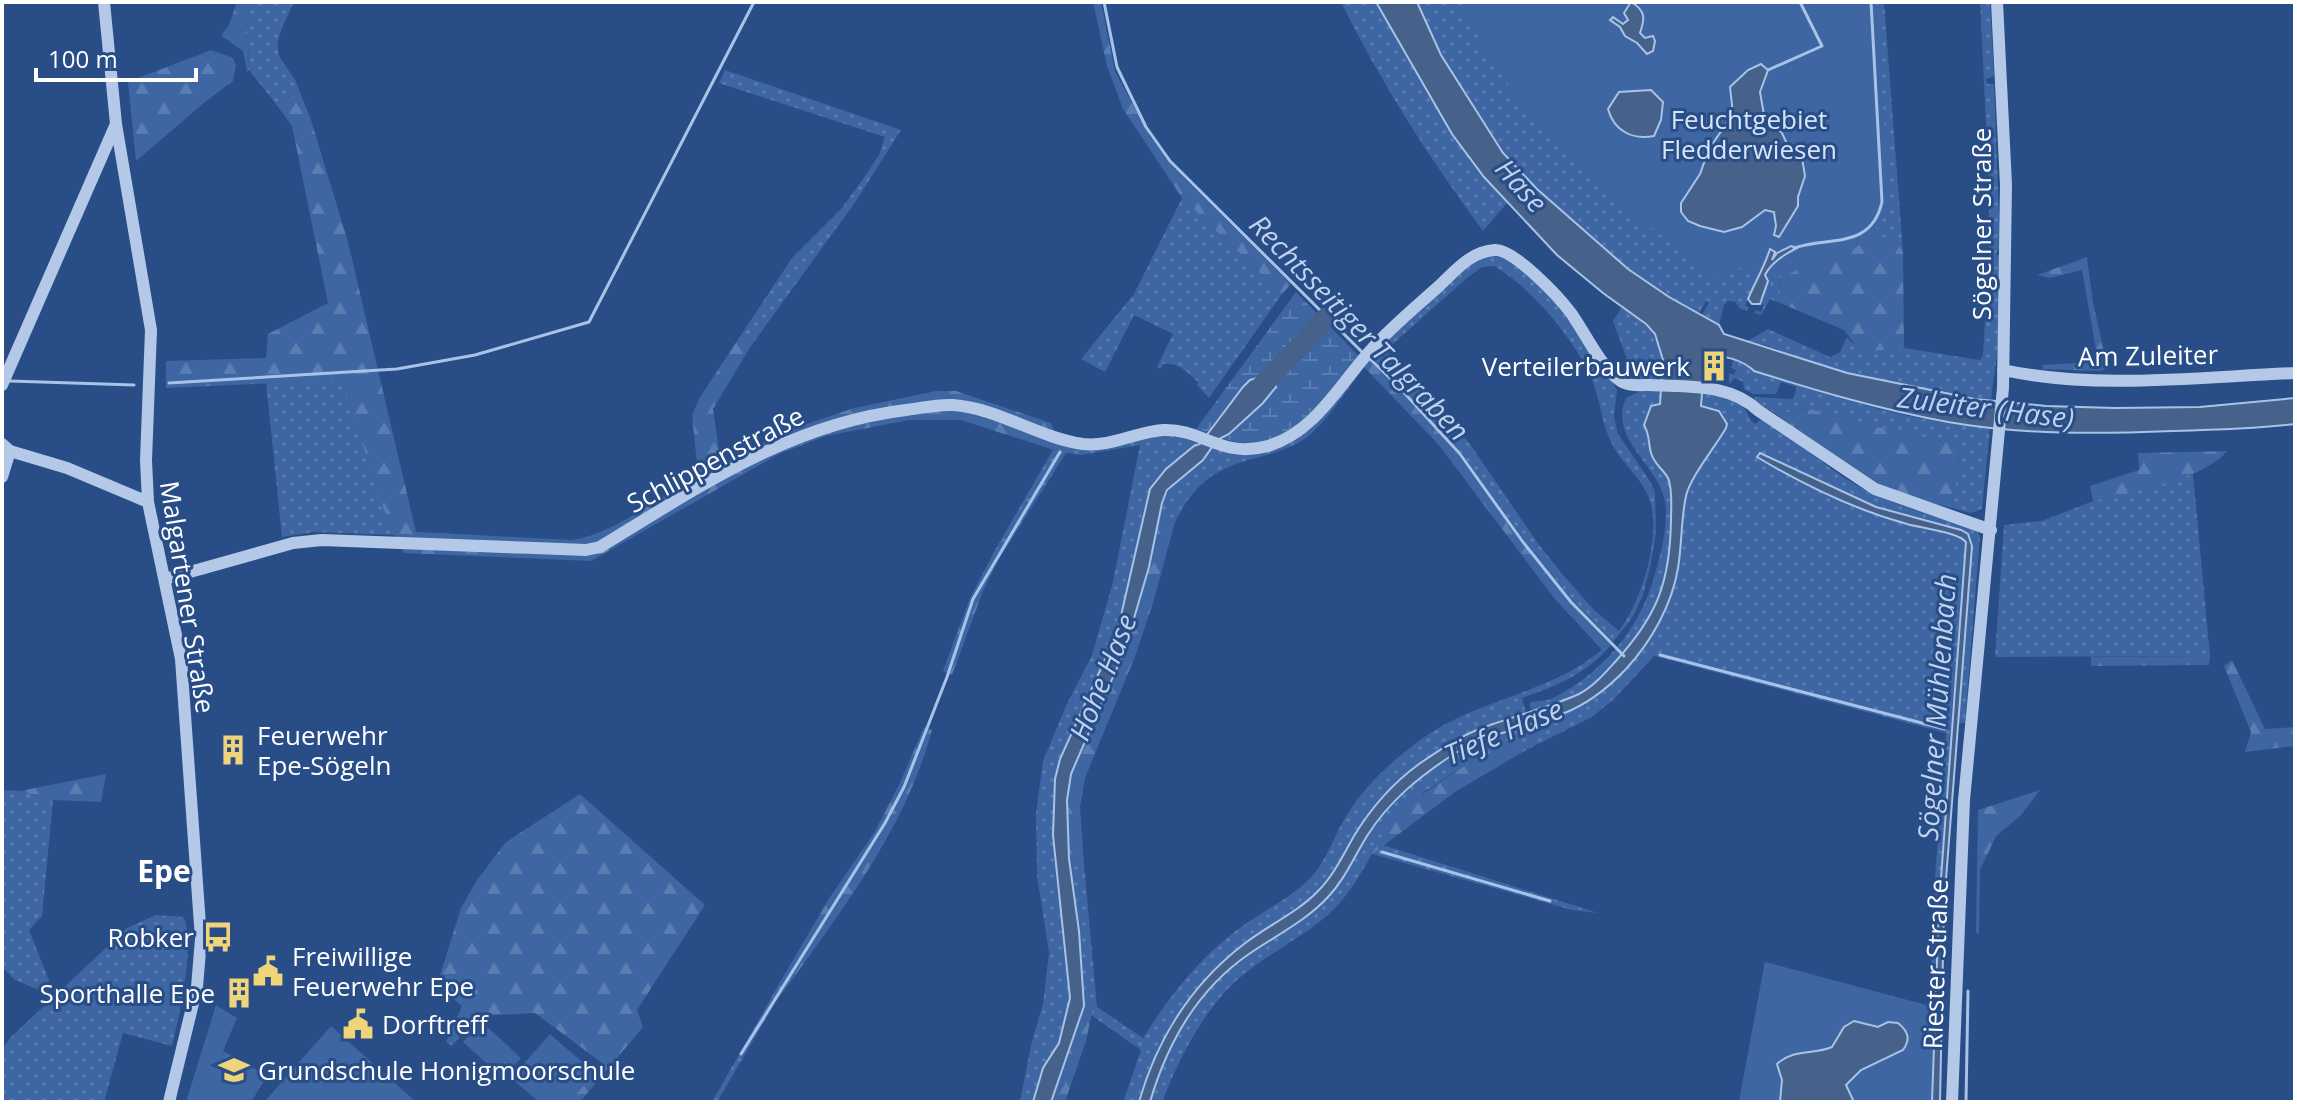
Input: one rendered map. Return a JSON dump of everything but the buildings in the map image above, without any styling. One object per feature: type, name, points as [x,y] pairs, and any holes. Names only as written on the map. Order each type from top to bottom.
[{"type":"street","name":"Malgartener Straße","points":[[104,2],[116,124],[151,330],[146,460],[148,502],[181,659],[201,939],[197,987],[169,1102]]},
{"type":"street","name":"Sögelner Straße","points":[[1997,2],[2006,185],[2003,388],[1997,445]]},
{"type":"street","points":[[4,381],[116,124]]},
{"type":"street","name":"Schlippenstraße","points":[[165,579],[293,543],[322,540],[586,550],[600,547],[699,487],[777,445],[826,425],[876,413],[955,405],[976,409],[1067,440],[1092,444],[1161,430],[1199,438],[1217,446],[1244,450],[1269,446],[1316,416],[1372,348],[1466,261],[1492,250],[1502,250],[1517,259],[1569,310],[1618,379],[1626,384],[1720,389],[1748,400],[1850,475],[1875,489],[1991,530]]},
{"type":"street","name":"Am Zuleiter","points":[[2003,370],[2109,381],[2295,373]]},
{"type":"street","name":"Riester Straße","points":[[1952,1102],[1964,800],[1997,445]]},
{"type":"street","points":[[2,477],[6,448],[67,468],[148,502]]},
{"type":"green space","points":[[237,2],[251,2],[247,20],[247,71],[243,51],[222,34],[229,25]]},
{"type":"green space","points":[[251,2],[294,2],[282,29],[278,51],[299,90],[276,104],[249,70],[247,20]]},
{"type":"green space","points":[[1093,2],[1101,2],[1115,71],[1149,135],[1173,167],[1291,284],[1282,294],[1182,198],[1123,109],[1107,66]]},
{"type":"green space","points":[[1341,2],[1376,2],[1452,134],[1507,203],[1483,231],[1407,120]]},
{"type":"green space","name":"Feuchtgebiet Fledderwiesen","points":[[1417,2],[1884,2],[1903,252],[1895,237],[1781,278],[1780,303],[1770,299],[1761,315],[1754,313],[1756,310],[1761,312],[1764,305],[1760,304],[1768,282],[1762,273],[1757,277],[1745,306],[1748,307],[1747,311],[1739,308],[1736,302],[1728,301],[1719,325],[1702,315],[1709,302],[1706,301],[1699,313],[1659,291],[1562,212],[1516,167],[1467,101]]},
{"type":"green space","name":"Feuchtgebiet Fledderwiesen","points":[[1460,2],[1876,2],[1890,205],[1885,216],[1871,236],[1852,249],[1841,254],[1817,254],[1785,275],[1768,276],[1732,266],[1713,280],[1609,195],[1544,130],[1506,81]]},
{"type":"green space","points":[[1980,2],[1990,2],[1994,76],[1986,79],[1987,84],[1994,84],[2000,246],[1996,254],[2000,256],[1999,338],[1991,400],[1908,387],[1847,373],[1765,345],[1746,342],[1768,329],[1830,357],[1840,352],[1847,337],[1856,346],[1874,351],[1904,348],[1980,360],[1983,355],[1989,256],[1989,185]]},
{"type":"green space","points":[[211,50],[233,58],[236,65],[233,81],[136,161],[128,82]]},
{"type":"green space","points":[[725,70],[901,130],[856,201],[751,346],[739,338],[792,258],[842,208],[879,155],[885,137],[719,83]]},
{"type":"green space","points":[[299,90],[348,242],[416,532],[572,540],[604,530],[637,513],[698,473],[692,415],[700,397],[739,338],[751,346],[713,409],[721,464],[786,431],[854,408],[936,391],[956,391],[1051,423],[1058,441],[1054,450],[961,420],[909,420],[826,436],[779,454],[591,561],[404,553],[389,525],[342,380],[166,388],[166,361],[266,358],[268,334],[328,303],[292,126],[276,104]]},
{"type":"green space","points":[[1182,198],[1282,294],[1209,398],[1197,385],[1198,382],[1182,368],[1168,364],[1163,364],[1160,369],[1157,367],[1173,334],[1134,315],[1105,372],[1081,359],[1134,294]]},
{"type":"green space","points":[[1873,237],[1895,237],[1903,252],[1904,348],[1875,351],[1856,346],[1844,330],[1780,303],[1781,278],[1787,268],[1817,254],[1831,257]]},
{"type":"green space","points":[[1493,256],[1516,263],[1570,316],[1617,390],[1614,417],[1618,434],[1655,492],[1656,533],[1643,595],[1632,618],[1613,642],[1573,601],[1524,540],[1463,455],[1370,356],[1466,265],[1479,257]],"holes":[[[1494,266],[1553,318],[1578,352],[1594,385],[1612,444],[1644,488],[1651,504],[1653,535],[1647,570],[1635,604],[1619,631],[1594,610],[1563,575],[1470,444],[1386,350],[1482,267]]]},
{"type":"green space","points":[[2087,257],[2093,303],[2108,368],[2101,371],[2042,369],[2043,365],[2076,363],[2097,355],[2082,270],[2050,278],[2037,275]]},
{"type":"green space","points":[[1296,292],[1358,355],[1310,413],[1280,435],[1263,442],[1244,443],[1196,429]]},
{"type":"green space","points":[[1622,307],[1650,330],[1655,338],[1662,357],[1663,382],[1634,379],[1613,321]]},
{"type":"green space","points":[[1369,360],[1331,412],[1306,438],[1284,449],[1231,466],[1209,478],[1191,496],[1175,522],[1159,516],[1173,485],[1211,448],[1234,455],[1250,454],[1287,443]]},
{"type":"green space","points":[[1369,360],[1458,455],[1548,576],[1609,643],[1602,650],[1554,598],[1438,444],[1364,367]]},
{"type":"green space","points":[[1733,360],[1754,371],[1870,406],[1931,420],[1990,427],[1982,509],[1971,513],[1952,508],[1961,445],[1810,409],[1776,414],[1754,400],[1755,397],[1793,399],[1797,387],[1781,382],[1776,394],[1753,394],[1735,378],[1729,384],[1729,373],[1734,375],[1736,370],[1731,368]]},
{"type":"green space","points":[[342,380],[395,535],[314,532],[282,537],[266,382]]},
{"type":"green space","points":[[1645,389],[1662,390],[1660,404],[1644,424],[1651,454],[1668,479],[1672,497],[1669,553],[1657,599],[1635,640],[1603,676],[1578,694],[1532,711],[1529,703],[1553,698],[1573,687],[1607,659],[1633,625],[1652,585],[1664,532],[1665,502],[1654,476],[1629,439],[1622,413],[1626,398]]},
{"type":"green space","points":[[1703,393],[1739,404],[1755,424],[1760,420],[1768,422],[1871,493],[1977,530],[1980,536],[1965,723],[1958,723],[1972,546],[1968,534],[1961,529],[1876,507],[1763,454],[1760,453],[1758,457],[1810,486],[1851,504],[1967,542],[1939,905],[1932,1102],[1739,1102],[1765,962],[1930,1006],[1933,903],[1946,733],[1654,656],[1614,699],[1592,717],[1526,750],[1524,747],[1473,760],[1427,790],[1402,809],[1374,852],[1383,845],[1598,913],[1572,910],[1372,854],[1336,908],[1250,969],[1226,991],[1189,1044],[1162,1102],[1150,1102],[1171,1044],[1202,998],[1223,975],[1247,956],[1307,915],[1342,880],[1367,835],[1391,804],[1420,777],[1481,739],[1530,724],[1534,733],[1549,727],[1546,719],[1593,698],[1632,663],[1662,619],[1672,595],[1688,489],[1726,428],[1723,415],[1701,407]]},
{"type":"green space","points":[[1810,409],[1961,445],[1952,508],[1897,493],[1865,479],[1776,414]]},
{"type":"green space","points":[[1167,435],[1183,437],[1200,445],[1194,446],[1166,469],[1107,655],[1060,760],[1055,779],[1057,863],[1070,998],[1059,1043],[1043,1069],[1033,1102],[1020,1102],[1043,1004],[1049,952],[1037,876],[1036,814],[1043,761],[1092,655],[1113,582],[1140,445],[1081,455],[1066,453],[999,559],[994,552],[1058,441],[1141,439]]},
{"type":"green space","points":[[2227,451],[2217,461],[2184,477],[2093,501],[2090,486],[2139,470],[2138,453]]},
{"type":"green space","points":[[2193,474],[2210,656],[1995,657],[2004,525],[2042,521],[2093,501]]},
{"type":"green space","points":[[1159,516],[1175,522],[1153,603],[1136,654],[1085,778],[1080,807],[1084,864],[1069,859],[1067,800],[1071,775],[1125,649],[1149,567]]},
{"type":"green space","points":[[994,552],[999,559],[983,591],[952,675],[943,671],[970,598]]},
{"type":"green space","points":[[1609,643],[1611,645],[1581,671],[1559,684],[1522,698],[1526,713],[1451,745],[1409,773],[1373,811],[1320,890],[1303,905],[1255,936],[1209,976],[1179,1014],[1167,1035],[1139,1102],[1123,1102],[1141,1050],[1091,1015],[1092,1008],[1084,1006],[1079,931],[1069,859],[1084,864],[1097,1007],[1143,1038],[1177,989],[1217,946],[1312,876],[1356,802],[1393,761],[1448,723],[1567,673]]},
{"type":"green space","points":[[2210,656],[2209,665],[2091,666],[2091,657]]},
{"type":"green space","points":[[2232,660],[2265,729],[2295,727],[2295,746],[2245,752],[2251,732],[2224,666]]},
{"type":"green space","points":[[924,727],[932,730],[908,797],[892,828],[856,889],[795,976],[787,970],[830,897],[874,833]]},
{"type":"green space","points":[[1512,746],[1526,750],[1455,792],[1372,854],[1384,831],[1402,808],[1492,749]]},
{"type":"green space","points":[[106,774],[101,802],[53,800],[20,791]]},
{"type":"green space","points":[[2,790],[20,791],[53,800],[42,916],[29,930],[50,983],[41,991],[15,980],[2,967]]},
{"type":"green space","points":[[2040,790],[2021,815],[1996,836],[1980,870],[1979,933],[1976,933],[1978,810]]},
{"type":"green space","points":[[580,794],[705,905],[637,1010],[643,1027],[580,1102],[569,1102],[602,1063],[535,1013],[478,1016],[452,1046],[446,1042],[462,1006],[437,985],[461,908],[477,880],[506,842]]},
{"type":"green space","points":[[156,915],[183,917],[187,928],[185,980],[172,1046],[123,1033],[104,1102],[2,1102],[2,1050],[10,1038],[127,928]]},
{"type":"green space","points":[[1765,962],[1935,1008],[1932,1102],[1739,1102]]},
{"type":"green space","points":[[787,970],[795,976],[777,1000],[717,1102],[712,1102]]},
{"type":"green space","points":[[216,1005],[237,1018],[223,1051],[267,1076],[251,1102],[186,1102]]},
{"type":"green space","points":[[1084,1006],[1093,1008],[1086,1041],[1065,1102],[1051,1102]]},
{"type":"green space","points":[[482,1022],[521,1058],[503,1078],[463,1042]]},
{"type":"green space","points":[[331,1026],[415,1101],[264,1102]]},
{"type":"green space","points":[[550,1034],[595,1073],[569,1102],[539,1102],[511,1078]]},
{"type":"water","points":[[1376,2],[1417,2],[1441,55],[1503,153],[1537,189],[1628,269],[1719,325],[1724,334],[1847,373],[1975,399],[2046,406],[2115,408],[2200,407],[2295,398],[2295,424],[2219,430],[2089,433],[1976,426],[1874,406],[1754,371],[1733,359],[1709,358],[1704,369],[1701,406],[1719,411],[1727,424],[1688,488],[1678,568],[1671,596],[1652,635],[1635,658],[1612,683],[1580,706],[1467,747],[1417,780],[1376,823],[1328,897],[1300,921],[1249,954],[1214,984],[1175,1039],[1150,1102],[1139,1102],[1166,1035],[1193,995],[1244,944],[1318,891],[1334,872],[1368,816],[1391,788],[1409,771],[1466,735],[1567,699],[1589,688],[1641,629],[1658,597],[1668,562],[1671,488],[1668,478],[1652,457],[1644,425],[1651,406],[1660,404],[1663,360],[1655,334],[1557,255],[1484,177],[1452,134]]},
{"type":"water","points":[[1631,2],[1643,15],[1640,33],[1645,38],[1653,36],[1655,41],[1653,51],[1647,54],[1610,20],[1613,17],[1623,24],[1628,20],[1624,13]]},
{"type":"water","points":[[1761,64],[1768,70],[1760,92],[1764,115],[1782,133],[1788,146],[1801,152],[1805,176],[1798,206],[1779,237],[1774,235],[1774,212],[1765,210],[1742,227],[1724,232],[1688,221],[1681,212],[1681,203],[1700,174],[1709,149],[1733,114],[1730,87],[1748,70]]},
{"type":"water","points":[[1651,90],[1663,102],[1661,120],[1654,136],[1638,137],[1619,128],[1608,109],[1619,92]]},
{"type":"water","points":[[1791,246],[1797,248],[1775,262],[1765,275],[1768,281],[1760,304],[1752,304],[1748,299],[1770,249],[1775,252],[1772,260],[1777,253]]},
{"type":"water","points":[[1269,375],[1276,387],[1263,403],[1229,434],[1217,440],[1203,460],[1167,490],[1125,649],[1071,774],[1067,800],[1069,859],[1079,931],[1084,1006],[1051,1102],[1033,1102],[1043,1068],[1059,1043],[1070,998],[1053,835],[1055,779],[1060,759],[1120,620],[1150,489],[1166,469],[1200,444],[1250,380]]},
{"type":"water","points":[[1760,453],[1876,507],[1961,530],[1968,534],[1972,546],[1944,905],[1940,1102],[1932,1102],[1939,905],[1966,542],[1849,504],[1774,467],[1757,457]]},
{"type":"water","points":[[1854,1021],[1878,1027],[1888,1022],[1898,1023],[1907,1035],[1907,1042],[1903,1050],[1861,1070],[1846,1085],[1854,1102],[1780,1102],[1782,1080],[1777,1064],[1789,1056],[1832,1047],[1844,1027]]},
{"type":"waterway","points":[[169,383],[397,369],[475,355],[589,322],[754,2]]},
{"type":"waterway","name":"Rechtsseitiger Talgraben","points":[[1104,2],[1117,67],[1146,127],[1170,161],[1364,354]]},
{"type":"waterway","points":[[1768,70],[1822,46],[1800,2]]},
{"type":"waterway","points":[[1794,248],[1859,234],[1869,228],[1882,202],[1871,2]]},
{"type":"waterway","name":"Hohe Hase","points":[[1253,395],[1327,317]]},
{"type":"waterway","name":"Rechtsseitiger Talgraben","points":[[1370,359],[1460,454],[1571,602],[1624,656]]},
{"type":"waterway","points":[[10,381],[134,385]]},
{"type":"waterway","points":[[741,1054],[885,823],[904,787],[947,677],[973,599],[1060,452]]},
{"type":"waterway","name":"Sögelner Mühlenbach","points":[[1660,655],[1945,729]]},
{"type":"waterway","points":[[1382,852],[1550,901]]},
{"type":"waterway","points":[[1966,1102],[1968,991]]},
{"type":"place","name":"Verteilerbauwerk","points":[[1714,366]]},
{"type":"place","name":"Feuerwehr Epe-Sögeln","points":[[233,750]]},
{"type":"place","name":"Robker","points":[[218,937]]},
{"type":"place","name":"Freiwillige Feuerwehr Epe","points":[[268,971]]},
{"type":"place","name":"Sporthalle Epe","points":[[239,993]]},
{"type":"place","name":"Dorftreff","points":[[358,1024]]},
{"type":"place","name":"Grundschule Honigmoorschule","points":[[234,1070]]},
{"type":"district","name":"Epe","points":[[164,870]]},
{"type":"water label","name":"Hase","points":[[1522,185]]},
{"type":"water label","name":"Zuleiter (Hase)","points":[[1986,407]]},
{"type":"water label","name":"Tiefe Hase","points":[[1503,731]]}]
